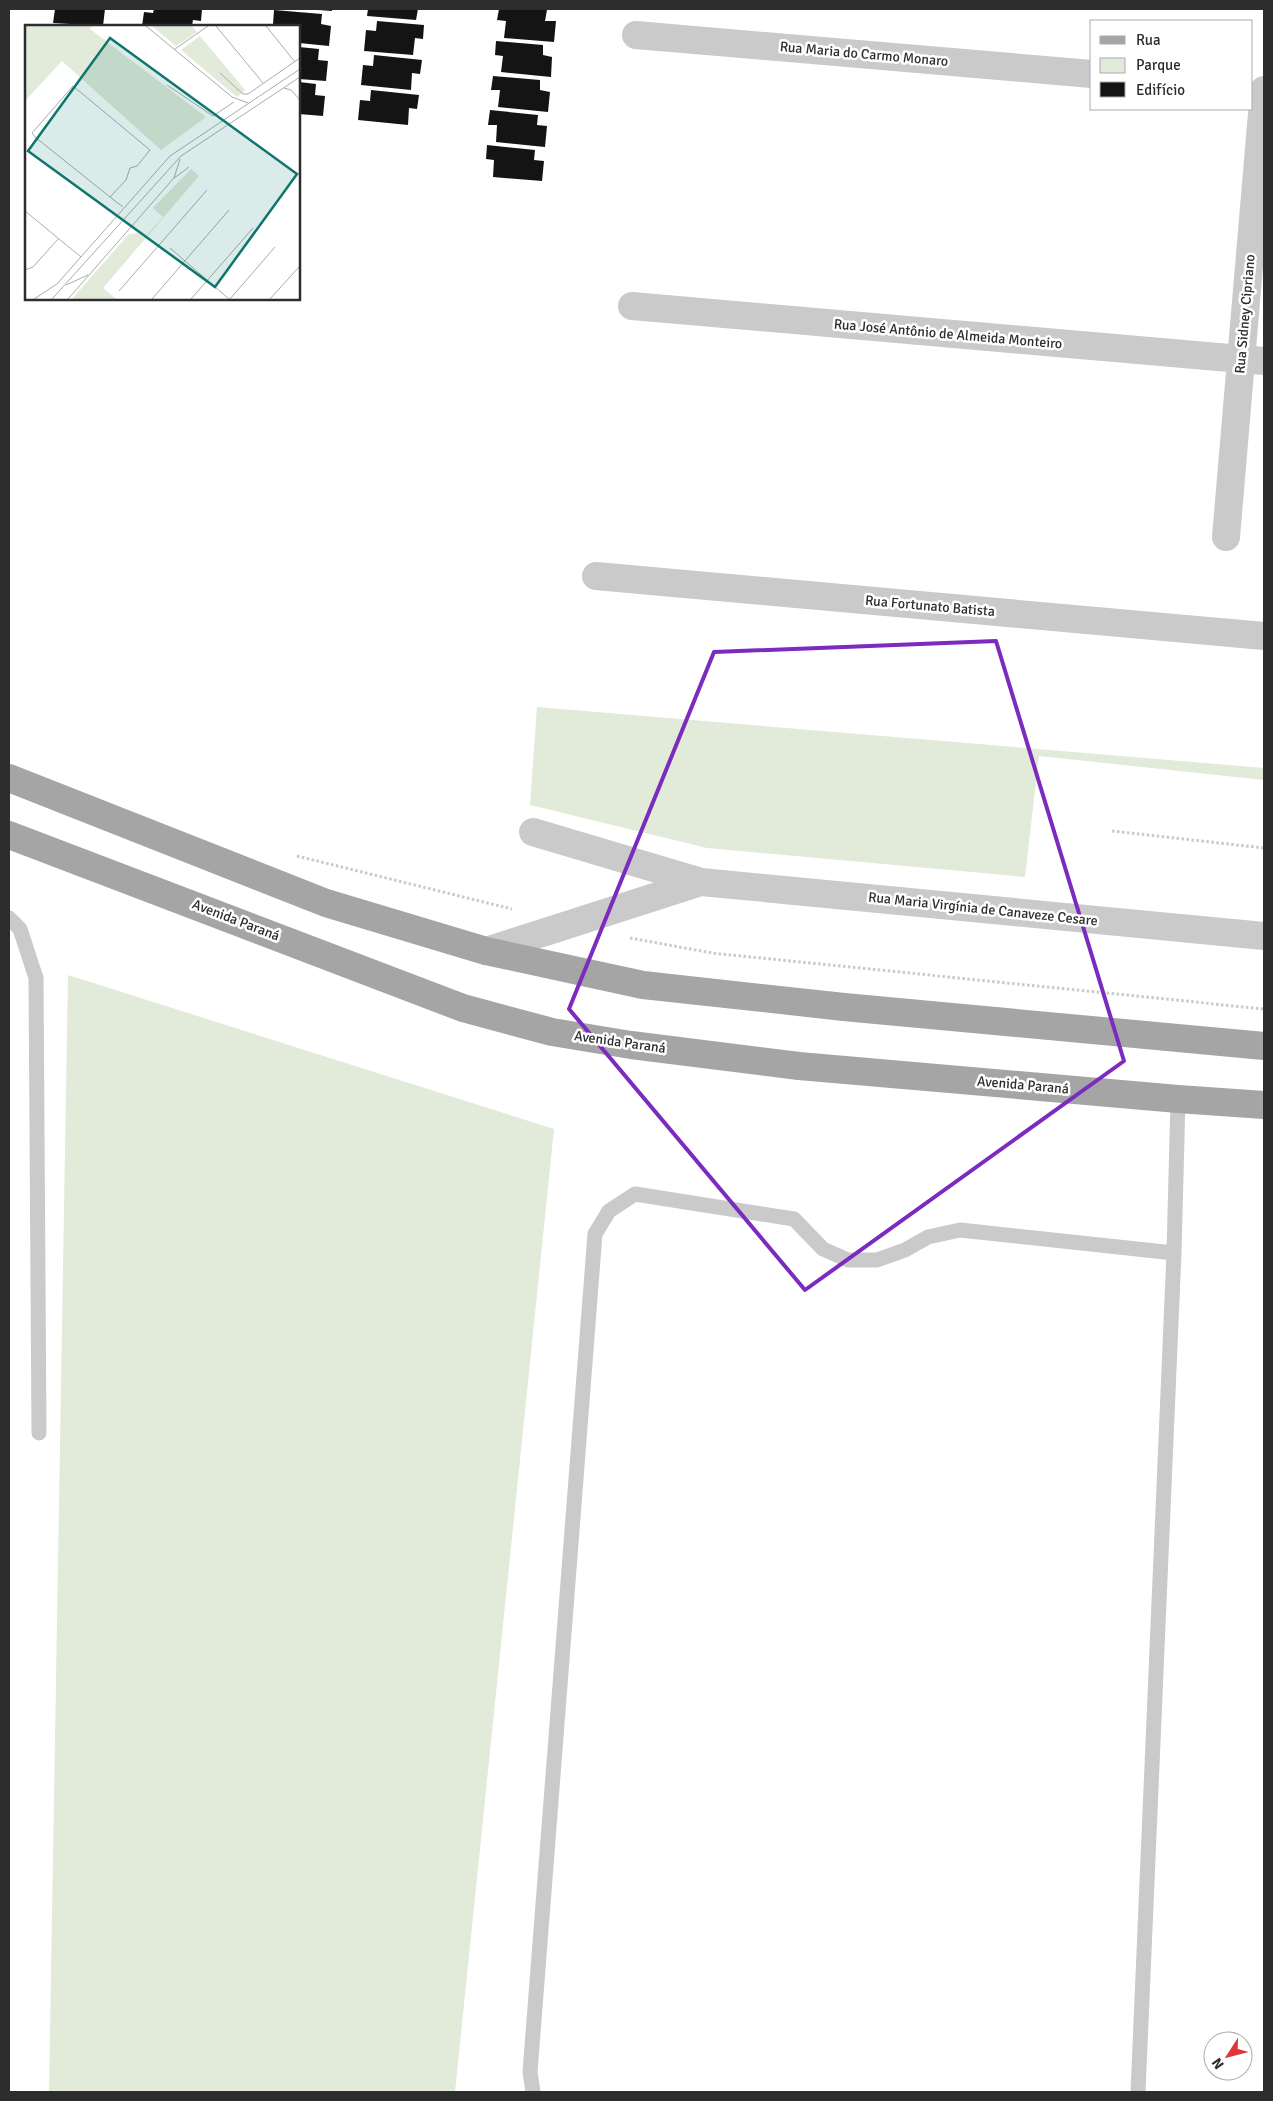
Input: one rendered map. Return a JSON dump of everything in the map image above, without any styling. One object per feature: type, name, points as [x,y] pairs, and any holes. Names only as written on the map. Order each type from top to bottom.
[{"type":"main road","points":[[9,778],[326,903],[486,951],[643,985],[844,1007],[1264,1046]]},
{"type":"main road","name":"Avenida Paraná","points":[[9,835],[463,1008],[552,1032],[632,1045],[799,1066],[1178,1099],[1264,1104]]},
{"type":"street","name":"Rua Maria do Carmo Monaro","points":[[636,35],[1090,74]]},
{"type":"street","name":"Rua Sidney Cipriano","points":[[1226,537],[1253,360],[1264,90]]},
{"type":"street","name":"Rua José Antônio de Almeida Monteiro","points":[[632,306],[1253,360]]},
{"type":"street","name":"Rua Fortunato Batista","points":[[596,576],[1264,636]]},
{"type":"street","name":"Rua Maria Virgínia de Canaveze Cesare","points":[[533,832],[701,882],[1264,936]]},
{"type":"street","name":"Rua Maria Virgínia de Canaveze Cesare","points":[[486,951],[701,882]]},
{"type":"lane","points":[[9,918],[20,930],[36,978],[39,1433]]},
{"type":"lane","points":[[1138,2092],[1174,1253],[1178,1099]]},
{"type":"lane","points":[[533,2092],[530,2072],[594,1244],[595,1234],[609,1211],[635,1194],[794,1219],[823,1249],[848,1260],[877,1260],[905,1250],[928,1238],[960,1230],[1174,1253]]},
{"type":"path","points":[[1112,831],[1264,848]]},
{"type":"highlighted area","points":[[996,641],[1124,1061],[805,1290],[569,1009],[714,652]]},
{"type":"green space","points":[[537,707],[1264,768],[1264,780],[1039,756],[1025,877],[707,848],[530,805]]},
{"type":"green space","points":[[68,975],[554,1129],[455,2092],[49,2092]]},
{"type":"building","points":[[55,9],[105,9],[103,25],[53,23]]},
{"type":"building","points":[[154,9],[202,9],[201,21],[193,20],[192,25],[142,25],[144,12],[153,13]]},
{"type":"building","points":[[332,9],[332,11],[318,10]]},
{"type":"building","points":[[368,9],[418,9],[416,20],[367,16]]},
{"type":"building","points":[[499,9],[547,10],[545,21],[556,21],[554,42],[504,38],[506,21],[497,20]]},
{"type":"building","points":[[274,10],[322,14],[321,24],[331,26],[329,46],[300,43],[300,25],[273,24]]},
{"type":"building","points":[[377,21],[424,25],[423,39],[415,38],[413,55],[364,51],[366,30],[376,31]]},
{"type":"building","points":[[496,41],[543,45],[543,55],[552,57],[551,77],[501,72],[503,56],[495,55]]},
{"type":"building","points":[[300,47],[319,49],[318,60],[328,61],[326,81],[300,79]]},
{"type":"building","points":[[374,55],[422,60],[420,74],[412,73],[411,90],[361,85],[363,65],[373,66]]},
{"type":"building","points":[[493,76],[540,80],[540,90],[550,92],[548,112],[498,107],[500,90],[491,90]]},
{"type":"building","points":[[300,82],[316,84],[315,95],[325,96],[323,116],[300,114]]},
{"type":"building","points":[[371,90],[419,95],[417,109],[409,108],[408,125],[358,120],[360,100],[370,101]]},
{"type":"building","points":[[490,110],[538,115],[537,125],[547,126],[545,147],[496,142],[497,125],[488,125]]},
{"type":"building","points":[[487,145],[535,150],[534,160],[544,161],[542,181],[493,177],[494,160],[486,159]]}]
